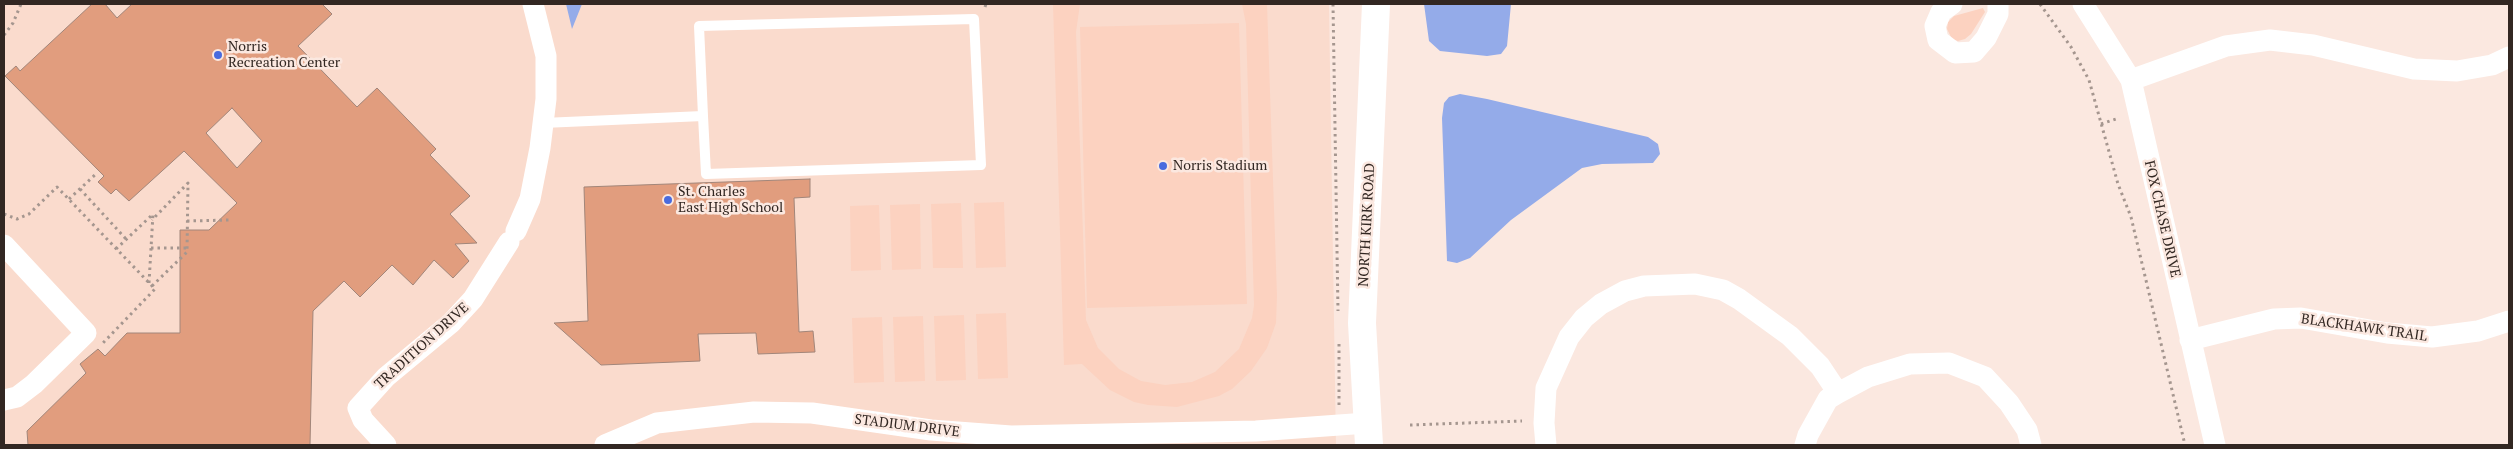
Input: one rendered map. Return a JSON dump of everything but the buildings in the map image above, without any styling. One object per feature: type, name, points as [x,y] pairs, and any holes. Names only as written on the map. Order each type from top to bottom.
[{"type":"main road","name":"NORTH KIRK ROAD","points":[[1368,434],[1362,323],[1376,4]]},
{"type":"street","name":"TRADITION DRIVE","points":[[386,445],[363,420],[358,408],[386,377],[450,323],[474,298],[513,237],[530,199],[546,99],[546,56],[532,4]]},
{"type":"street","points":[[1952,4],[1941,12],[1936,26],[1938,40],[1955,53],[1974,52],[1986,38],[1998,14],[1998,4]]},
{"type":"street","name":"FOX CHASE DRIVE","points":[[2083,4],[2130,80],[2215,445]]},
{"type":"street","points":[[2130,80],[2226,46],[2270,40],[2313,45],[2414,69],[2457,71],[2492,65],[2509,57]]},
{"type":"street","points":[[4,400],[17,397],[94,339],[5,248]]},
{"type":"street","points":[[1546,445],[1544,423],[1546,388],[1551,372],[1570,337],[1584,318],[1600,304],[1625,291],[1644,286],[1696,284],[1723,290],[1739,298],[1790,336],[1820,366],[1838,393]]},
{"type":"street","name":"BLACKHAWK TRAIL","points":[[2190,340],[2274,319],[2302,318],[2386,334],[2432,337],[2478,331],[2509,321]]},
{"type":"street","points":[[1805,445],[1808,435],[1828,399],[1838,393],[1868,376],[1910,364],[1949,363],[1985,376],[2009,403],[2027,430],[2031,445]]},
{"type":"street","name":"STADIUM DRIVE","points":[[605,445],[658,423],[754,412],[812,413],[932,430],[1011,436],[1256,431],[1339,425],[1368,434]]},
{"type":"lane","points":[[974,19],[981,165],[706,174],[703,116],[699,26],[974,19]]},
{"type":"lane","points":[[543,123],[703,116]]},
{"type":"path","points":[[4,35],[13,24],[21,4]]},
{"type":"path","points":[[1333,4],[1338,312]]},
{"type":"path","points":[[2040,4],[2071,47],[2089,80],[2118,184],[2131,218],[2185,445]]},
{"type":"path","points":[[2101,124],[2119,118]]},
{"type":"path","points":[[68,199],[96,174]]},
{"type":"path","points":[[150,284],[187,252],[188,184],[152,220]]},
{"type":"path","points":[[4,214],[17,219],[29,214],[57,187],[155,289],[94,339]]},
{"type":"path","points":[[80,189],[126,239]]},
{"type":"path","points":[[116,249],[153,214],[150,284]]},
{"type":"path","points":[[187,221],[230,220]]},
{"type":"path","points":[[151,248],[186,248]]},
{"type":"path","points":[[1339,342],[1339,425]]},
{"type":"path","points":[[1410,425],[1522,420]]},
{"type":"shaded area","name":"St. Charles East High School","points":[[4,4],[1329,4],[1336,445],[4,445]]},
{"type":"shaded area","points":[[1053,4],[1080,4],[1076,32],[1086,320],[1098,348],[1119,369],[1141,381],[1165,385],[1192,382],[1215,372],[1239,349],[1252,318],[1254,305],[1246,24],[1242,4],[1267,4],[1277,296],[1276,323],[1267,348],[1251,371],[1232,389],[1219,396],[1177,407],[1148,405],[1134,402],[1110,390],[1082,364],[1064,365]]},
{"type":"shaded area","points":[[1983,8],[1985,12],[1971,34],[1965,39],[1958,41],[1952,39],[1947,29],[1948,22],[1954,16]]},
{"type":"shaded area","name":"Norris Stadium","points":[[1239,23],[1247,304],[1087,308],[1080,27]]},
{"type":"shaded area","points":[[1004,202],[1006,267],[976,268],[974,203]]},
{"type":"shaded area","points":[[961,203],[963,268],[933,268],[931,204]]},
{"type":"shaded area","points":[[920,204],[921,269],[892,270],[890,205]]},
{"type":"shaded area","points":[[879,205],[881,270],[851,271],[850,206]]},
{"type":"shaded area","points":[[1006,313],[1008,378],[978,379],[976,314]]},
{"type":"shaded area","points":[[964,315],[966,380],[936,381],[934,316]]},
{"type":"shaded area","points":[[923,316],[925,381],[895,382],[893,317]]},
{"type":"shaded area","points":[[882,317],[884,382],[854,383],[852,318]]},
{"type":"water","points":[[566,4],[582,4],[572,29]]},
{"type":"water","points":[[1424,4],[1511,4],[1507,46],[1501,54],[1487,56],[1440,51],[1429,41]]},
{"type":"water","points":[[1460,94],[1648,137],[1658,144],[1660,154],[1653,163],[1602,164],[1582,168],[1511,220],[1470,258],[1457,263],[1447,261],[1442,118],[1444,103],[1449,97]]},
{"type":"place","name":"Norris Recreation Center","points":[[218,55]]},
{"type":"place","name":"Norris Stadium","points":[[1163,166]]},
{"type":"place","name":"St. Charles East High School","points":[[668,200]]}]
